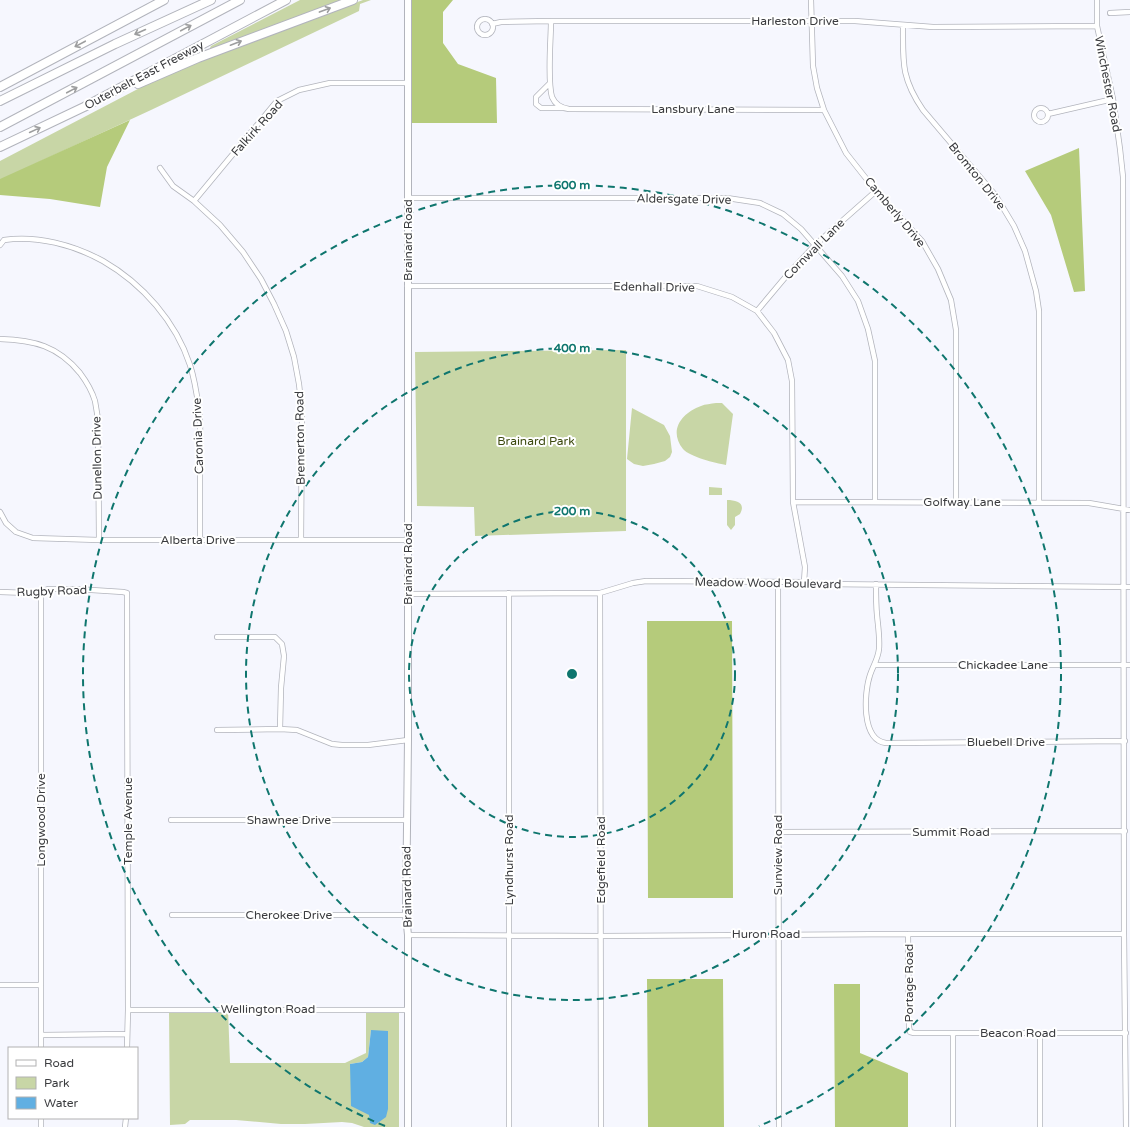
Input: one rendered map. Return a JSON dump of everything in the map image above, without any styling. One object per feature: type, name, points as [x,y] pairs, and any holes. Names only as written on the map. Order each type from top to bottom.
[{"type":"highway","points":[[98,35],[154,0]]},
{"type":"highway","points":[[0,87],[164,0]]},
{"type":"highway","points":[[0,101],[115,44],[211,0]]},
{"type":"highway","points":[[0,128],[240,0]]},
{"type":"highway","name":"Outerbelt East Freeway","points":[[0,147],[84,107],[286,0]]},
{"type":"highway","points":[[84,107],[198,58],[352,0]]},
{"type":"highway","points":[[0,105],[115,44]]},
{"type":"main road","name":"Brainard Road","points":[[408,0],[408,740],[406,820],[406,915],[408,935],[408,1127]]},
{"type":"street","name":"Camberly Drive","points":[[811,0],[813,66],[817,88],[824,110],[846,153],[876,191],[922,241],[938,269],[951,300],[956,330],[956,502]]},
{"type":"street","name":"Winchester Road","points":[[1097,0],[1097,26],[1113,98],[1123,177],[1125,741],[1124,934],[1126,1127]]},
{"type":"street","points":[[1110,13],[1130,12]]},
{"type":"street","name":"Harleston Drive","points":[[492,24],[501,22],[551,21],[855,21],[903,26],[933,27],[1097,26]]},
{"type":"street","points":[[551,21],[550,83],[552,97],[562,108]]},
{"type":"street","name":"Bromton Drive","points":[[903,26],[903,65],[907,82],[915,98],[922,110],[996,196],[1014,226],[1025,251],[1036,290],[1039,311],[1039,502]]},
{"type":"street","name":"Falkirk Road","points":[[194,201],[277,101],[299,90],[330,83],[408,83]]},
{"type":"street","name":"Lansbury Lane","points":[[550,83],[538,95],[536,101],[538,106],[541,108],[824,110]]},
{"type":"street","points":[[1048,114],[1113,98]]},
{"type":"street","points":[[553,108],[556,103]]},
{"type":"street","name":"Bremerton Road","points":[[160,168],[173,186],[194,201],[220,225],[243,252],[261,279],[286,331],[294,356],[302,411],[301,540]]},
{"type":"street","name":"Cornwall Lane","points":[[757,311],[815,245],[876,191]]},
{"type":"street","name":"Aldersgate Drive","points":[[408,198],[727,198],[760,203],[783,214],[801,229],[842,276],[858,301],[868,329],[875,361],[875,502]]},
{"type":"street","name":"Caronia Drive","points":[[0,245],[4,240],[17,238],[34,239],[59,244],[88,253],[111,266],[136,285],[154,302],[168,322],[181,344],[190,366],[200,412],[200,540]]},
{"type":"street","name":"Edenhall Drive","points":[[407,286],[697,286],[732,297],[757,311],[774,333],[788,360],[792,381],[793,502],[805,567],[804,582]]},
{"type":"street","name":"Dunellon Drive","points":[[0,339],[19,340],[57,351],[72,364],[85,381],[94,400],[98,419],[99,540]]},
{"type":"street","name":"Golfway Lane","points":[[793,502],[1089,503],[1130,510]]},
{"type":"street","name":"Alberta Drive","points":[[0,512],[6,523],[16,532],[33,538],[99,540],[408,540]]},
{"type":"street","name":"Meadow Wood Boulevard","points":[[408,594],[600,593],[633,583],[646,581],[1130,587]]},
{"type":"street","name":"Sunview Road","points":[[778,582],[778,1127]]},
{"type":"street","points":[[875,665],[879,649],[876,584]]},
{"type":"street","name":"Rugby Road","points":[[0,592],[29,593],[41,592],[48,589],[76,589],[127,593]]},
{"type":"street","name":"Longwood Drive","points":[[41,592],[41,1047]]},
{"type":"street","name":"Temple Avenue","points":[[127,593],[127,1047]]},
{"type":"street","name":"Lyndhurst Road","points":[[509,593],[509,1127]]},
{"type":"street","name":"Edgefield Road","points":[[600,593],[601,1127]]},
{"type":"street","points":[[217,637],[274,637],[282,644],[284,656],[281,688],[280,729]]},
{"type":"street","name":"Chickadee Lane","points":[[875,665],[1130,665]]},
{"type":"street","name":"Bluebell Drive","points":[[875,665],[870,675],[867,690],[867,715],[870,730],[873,736],[878,740],[886,742],[1125,741]]},
{"type":"street","points":[[217,730],[297,730],[332,744],[342,745],[368,745],[408,740]]},
{"type":"street","name":"Shawnee Drive","points":[[171,820],[406,820]]},
{"type":"street","name":"Summit Road","points":[[778,832],[1125,831]]},
{"type":"street","name":"Cherokee Drive","points":[[172,914],[406,915]]},
{"type":"street","name":"Huron Road","points":[[408,935],[601,936],[778,934],[1124,934]]},
{"type":"street","name":"Portage Road","points":[[908,934],[910,1032]]},
{"type":"street","points":[[0,985],[41,985]]},
{"type":"street","name":"Wellington Road","points":[[128,1010],[408,1010]]},
{"type":"street","name":"Beacon Road","points":[[910,1032],[1126,1033]]},
{"type":"street","points":[[953,1033],[953,1127]]},
{"type":"street","points":[[1040,1033],[1040,1127]]},
{"type":"street","points":[[41,1035],[127,1034]]},
{"type":"green space","points":[[300,0],[342,0],[213,49],[210,48],[211,46]]},
{"type":"green space","points":[[363,0],[371,0],[360,4],[359,11],[0,180],[0,161],[155,80],[249,42]]},
{"type":"green space","points":[[408,0],[453,0],[443,12],[443,43],[458,64],[496,78],[497,123],[408,123]]},
{"type":"green space","points":[[130,120],[107,167],[100,207],[50,199],[0,195],[0,179]]},
{"type":"green space","points":[[1079,148],[1085,291],[1074,292],[1051,215],[1025,171]]},
{"type":"green space","name":"Brainard Park","points":[[626,350],[626,531],[475,536],[474,507],[417,506],[415,352]]},
{"type":"green space","points":[[722,403],[733,414],[726,465],[703,459],[686,452],[679,442],[677,435],[679,423],[688,413],[703,405]]},
{"type":"green space","points":[[632,408],[664,425],[670,436],[672,452],[670,457],[665,461],[643,466],[634,464],[627,459]]},
{"type":"green space","points":[[709,487],[722,488],[722,495],[709,495]]},
{"type":"green space","points":[[727,500],[740,503],[742,507],[740,514],[735,517],[735,525],[731,530],[727,525]]},
{"type":"green space","points":[[647,621],[732,621],[733,898],[648,898]]},
{"type":"green space","points":[[647,979],[723,979],[724,1127],[648,1127]]},
{"type":"green space","points":[[834,984],[860,984],[860,1053],[908,1073],[908,1127],[835,1127]]},
{"type":"green space","points":[[169,1009],[228,1009],[230,1063],[345,1063],[366,1053],[366,1010],[399,1010],[399,1127],[364,1127],[352,1123],[342,1122],[281,1124],[236,1120],[190,1120],[185,1124],[170,1125]],"holes":[[[371,1030],[369,1115],[350,1064],[362,1062],[368,1057]]]},
{"type":"water","points":[[371,1030],[388,1031],[388,1109],[386,1117],[375,1125],[370,1123],[369,1115],[351,1106],[350,1064],[362,1062],[368,1057]]}]
